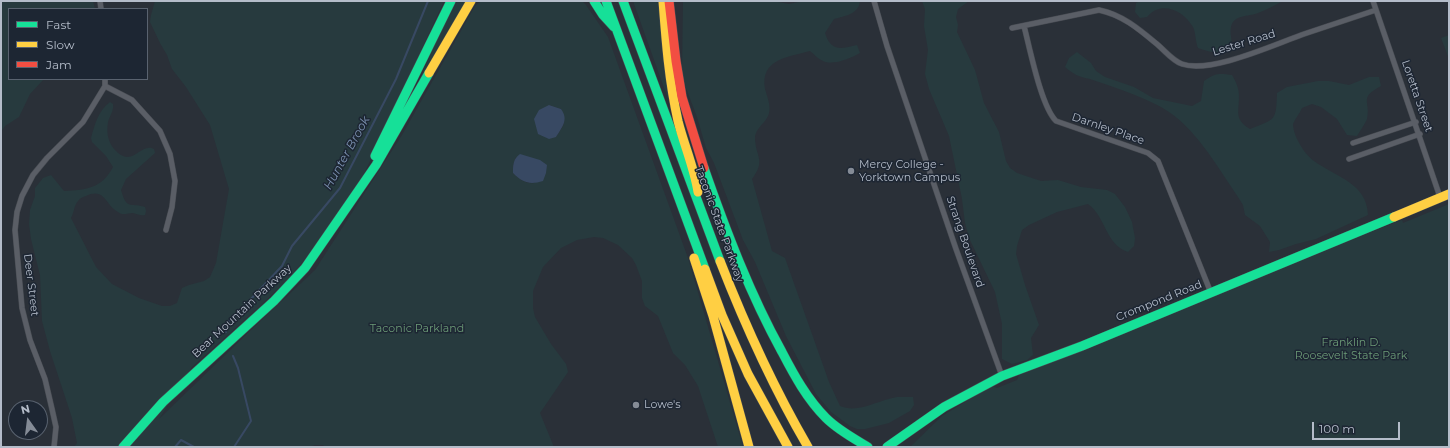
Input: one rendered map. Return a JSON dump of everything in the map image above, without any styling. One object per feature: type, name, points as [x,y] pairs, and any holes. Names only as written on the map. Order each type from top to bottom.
[{"type":"highway","points":[[423,56],[446,1]]},
{"type":"highway","points":[[363,182],[451,1]]},
{"type":"highway","points":[[363,182],[376,165],[393,137],[471,1]]},
{"type":"highway","points":[[594,1],[603,15],[616,30]]},
{"type":"highway","points":[[606,1],[714,296],[738,354],[760,399],[788,447]]},
{"type":"highway","name":"Taconic State Parkway","points":[[623,1],[747,331],[775,389],[808,447]]},
{"type":"highway","points":[[662,1],[673,100],[684,143],[696,178],[699,205]]},
{"type":"highway","points":[[669,1],[676,65],[690,126],[753,295],[780,349],[812,402],[836,427],[868,447]]},
{"type":"highway","name":"Bear Mountain Parkway","points":[[123,447],[141,424],[171,394],[266,308],[296,278],[329,235],[363,182]]},
{"type":"highway","name":"Crompond Road","points":[[886,447],[944,407],[1002,376],[1082,346],[1445,196]]},
{"type":"highway","points":[[691,234],[689,246],[712,316],[750,447]]},
{"type":"street","name":"Strang Boulevard","points":[[874,1],[887,46],[1002,376]]},
{"type":"street","name":"Loretta Street","points":[[1373,1],[1420,134],[1445,196]]},
{"type":"street","name":"Lester Road","points":[[1012,28],[1099,10],[1116,15],[1136,26],[1173,59],[1188,66],[1232,60],[1303,34],[1376,10]]},
{"type":"street","name":"Darnley Place","points":[[1024,26],[1050,116],[1056,121],[1148,153],[1158,161],[1211,293]]},
{"type":"street","points":[[105,80],[105,86],[132,100],[160,131],[170,154],[175,181],[172,207],[166,230]]},
{"type":"street","name":"Deer Street","points":[[54,447],[56,427],[52,409],[45,379],[30,340],[22,308],[15,230],[17,212],[22,196],[33,176],[47,158],[83,122],[105,86]]},
{"type":"street","points":[[1353,143],[1416,122]]},
{"type":"street","points":[[1349,159],[1420,134]]},
{"type":"green space","points":[[1,1],[93,1],[95,8],[8,8],[8,80],[43,80],[30,94],[19,117],[5,126],[1,132]]},
{"type":"green space","name":"Taconic Parkland","points":[[155,1],[444,1],[363,176],[332,224],[308,256],[287,280],[192,367],[159,419],[315,270],[402,135],[475,6],[481,1],[582,1],[608,37],[688,258],[743,447],[718,447],[698,386],[685,365],[673,353],[658,316],[645,306],[642,298],[642,281],[632,258],[618,245],[603,238],[594,237],[577,240],[561,248],[543,267],[533,291],[533,308],[535,317],[551,344],[566,364],[568,372],[540,413],[554,447],[325,447],[323,445],[315,445],[309,447],[74,447],[77,443],[72,418],[50,351],[42,321],[40,275],[31,239],[29,224],[30,210],[35,196],[35,188],[43,178],[51,175],[64,191],[72,191],[87,189],[99,184],[109,174],[113,167],[106,156],[92,142],[91,138],[100,114],[110,102],[113,106],[107,129],[108,138],[114,149],[118,153],[129,157],[145,148],[154,149],[155,153],[126,179],[121,190],[127,203],[145,207],[145,215],[120,213],[114,209],[101,195],[97,194],[92,194],[82,198],[76,205],[71,218],[96,267],[112,284],[139,298],[162,306],[170,306],[177,303],[182,288],[204,281],[210,277],[216,263],[229,189],[210,125],[186,87],[172,69],[167,55],[150,22]],"holes":[[[549,105],[561,109],[564,118],[564,124],[556,137]],[[516,157],[535,183],[523,181],[513,173],[513,165]]]},
{"type":"green space","points":[[457,1],[469,1],[416,93],[414,90]]},
{"type":"green space","points":[[633,1],[660,1],[671,97],[668,99]]},
{"type":"green space","points":[[683,1],[773,1],[789,4],[803,1],[860,1],[854,12],[834,19],[825,33],[830,43],[837,48],[857,45],[860,53],[847,59],[832,63],[821,60],[810,51],[777,61],[771,65],[767,71],[765,89],[770,107],[768,116],[757,131],[755,139],[759,167],[752,179],[772,251],[785,258],[829,382],[840,406],[854,408],[868,406],[897,397],[913,397],[914,405],[910,411],[889,423],[865,429],[857,429],[850,426],[831,412],[816,394],[786,336],[755,262],[743,240],[714,163],[706,148],[697,117],[686,88],[682,72]]},
{"type":"green space","points":[[922,1],[969,1],[958,9],[956,17],[958,25],[957,32],[975,70],[984,103],[999,132],[1006,161],[1010,168],[1017,173],[1041,181],[1058,180],[1081,187],[1107,190],[1115,194],[1125,207],[1132,222],[1135,238],[1134,246],[1128,252],[1120,248],[1110,237],[1099,216],[1088,204],[1057,212],[1029,225],[1022,230],[1016,254],[1039,325],[1031,338],[1033,355],[1027,360],[1012,364],[1002,359],[1002,324],[995,292],[969,238],[949,136],[929,89],[925,74],[928,50],[924,26],[925,9]]},
{"type":"green space","points":[[1140,1],[1283,1],[1258,13],[1235,20],[1231,27],[1231,44],[1228,51],[1217,52],[1198,48],[1195,32],[1189,21],[1184,16],[1172,9],[1159,9],[1147,17],[1140,18],[1135,12],[1136,3]]},
{"type":"green space","points":[[1449,35],[1449,59],[1441,38]]},
{"type":"green space","points":[[1077,52],[1091,63],[1096,71],[1105,77],[1134,87],[1153,98],[1192,106],[1201,101],[1204,81],[1217,74],[1232,75],[1236,83],[1239,96],[1239,119],[1250,129],[1270,121],[1273,118],[1276,109],[1277,93],[1287,87],[1318,81],[1329,81],[1349,85],[1369,77],[1379,77],[1381,86],[1374,90],[1368,97],[1367,119],[1357,136],[1347,135],[1337,119],[1321,107],[1312,104],[1302,108],[1293,124],[1296,137],[1307,154],[1314,161],[1349,182],[1356,188],[1362,195],[1366,204],[1368,215],[1316,239],[1269,252],[1270,242],[1260,226],[1245,215],[1243,205],[1222,172],[1204,147],[1184,124],[1173,115],[1153,103],[1071,72],[1065,67],[1069,58]]},
{"type":"green space","name":"Franklin D. Roosevelt State Park","points":[[1449,204],[1449,447],[910,447],[942,416],[991,386],[997,388],[1017,380],[1019,375],[1360,236],[1402,220],[1403,223]]},
{"type":"water","points":[[549,105],[561,109],[565,120],[556,137],[549,139],[538,134],[534,119],[539,110]]},
{"type":"water","points":[[520,154],[540,160],[547,165],[543,181],[530,183],[523,181],[513,173],[513,165]]},
{"type":"waterway","name":"Hunter Brook","points":[[226,332],[224,325],[233,318],[282,266],[292,246],[340,188],[396,79],[428,1]]},
{"type":"waterway","points":[[233,356],[238,368],[251,421],[234,447]]},
{"type":"waterway","points":[[175,447],[181,440],[194,447]]},
{"type":"traffic: fast","points":[[375,156],[451,1]]},
{"type":"traffic: fast","points":[[594,1],[603,15],[614,27]]},
{"type":"traffic: fast","points":[[606,1],[705,269]]},
{"type":"traffic: fast","points":[[623,1],[720,261]]},
{"type":"traffic: fast","points":[[123,447],[163,402],[274,301],[305,268],[376,165],[429,73]]},
{"type":"traffic: fast","points":[[704,168],[730,239],[759,308],[796,378],[807,395],[826,418],[851,437],[868,447]]},
{"type":"traffic: fast","points":[[887,447],[944,407],[1002,376],[1082,346],[1394,217]]},
{"type":"traffic: slow","points":[[429,73],[471,1]]},
{"type":"traffic: slow","points":[[663,1],[672,91],[680,130],[698,192]]},
{"type":"traffic: slow","points":[[1394,217],[1449,194]]},
{"type":"traffic: slow","points":[[694,258],[713,316],[749,447]]},
{"type":"traffic: slow","points":[[720,261],[760,356],[808,447]]},
{"type":"traffic: slow","points":[[705,269],[722,315],[748,374],[788,447]]},
{"type":"traffic: jam","points":[[669,1],[682,97],[704,168]]},
{"type":"place","name":"Mercy College - Yorktown Campus","points":[[851,171]]},
{"type":"place","name":"Lowe's","points":[[636,405]]}]
